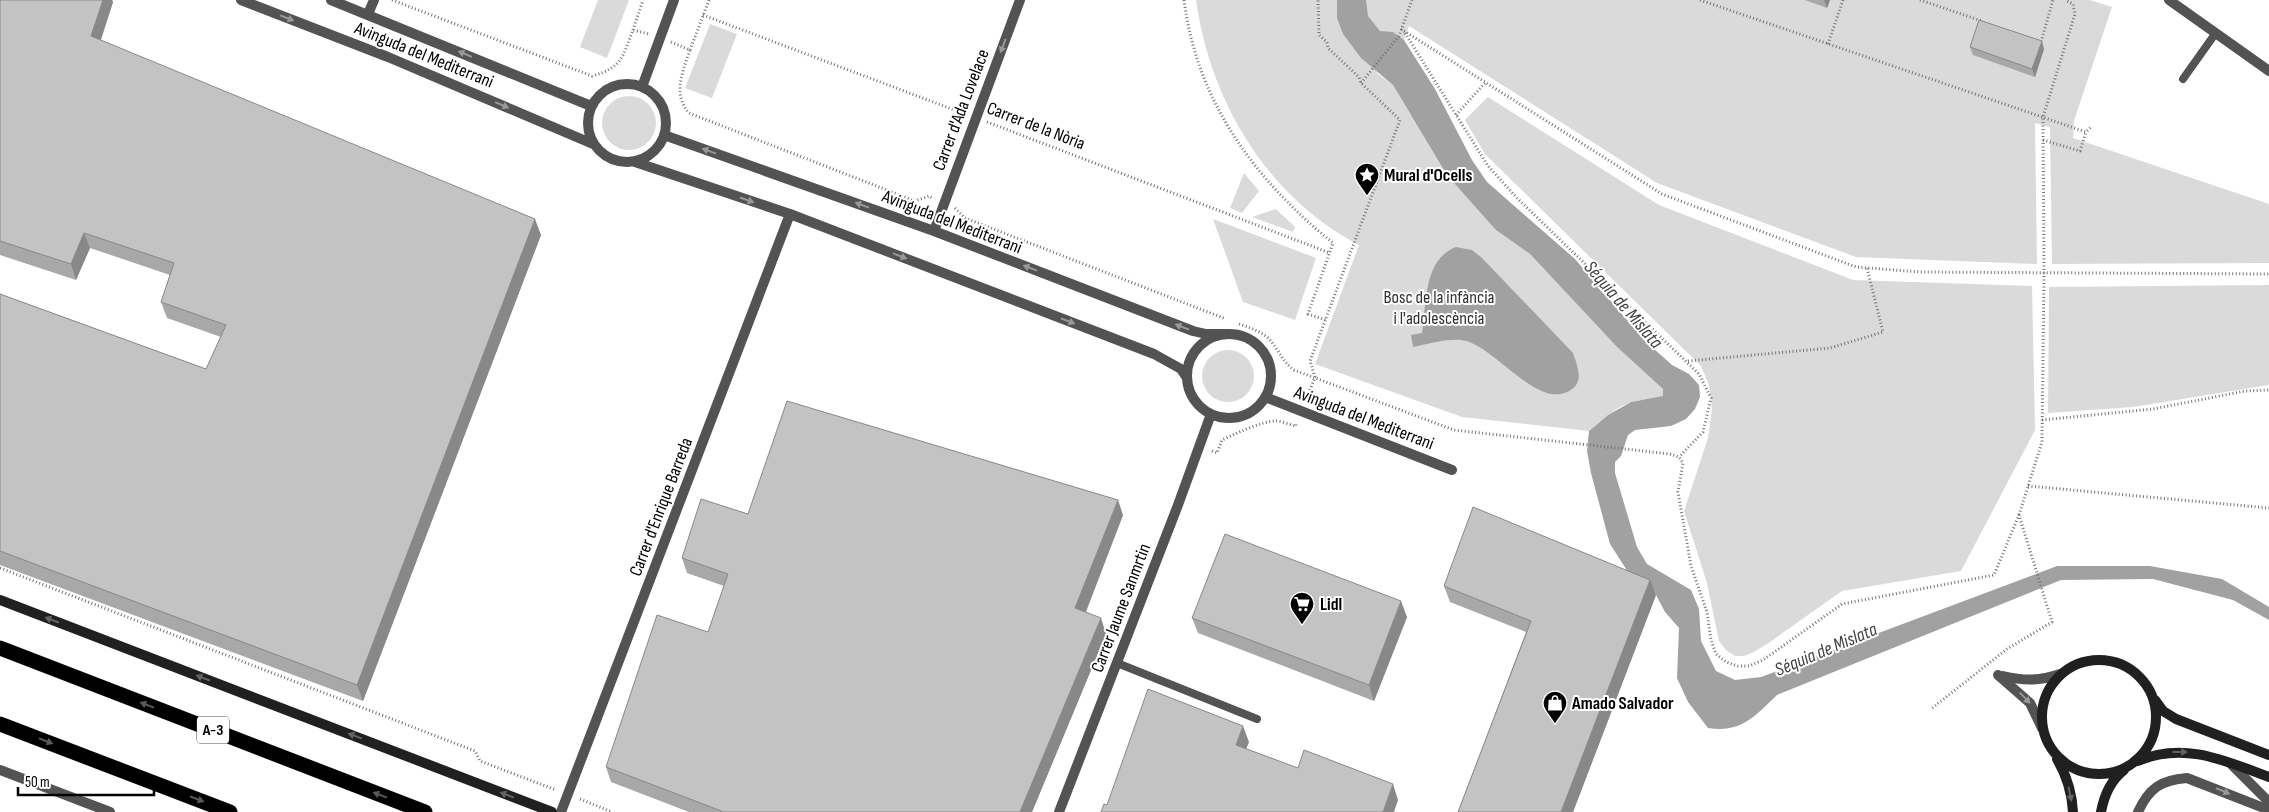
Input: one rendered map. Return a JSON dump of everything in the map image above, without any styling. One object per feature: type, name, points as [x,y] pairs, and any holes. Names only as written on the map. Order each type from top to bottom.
[{"type":"highway","name":"A-3","points":[[0,648],[426,812]]},
{"type":"highway","points":[[0,724],[230,812]]},
{"type":"street","name":"Avinguda del Mediterrani","points":[[241,0],[388,57],[593,144]]},
{"type":"street","name":"Avinguda del Mediterrani","points":[[331,0],[591,106]]},
{"type":"street","points":[[368,14],[374,0]]},
{"type":"street","points":[[642,87],[674,0]]},
{"type":"street","name":"Carrer d'Ada Lovelace","points":[[934,231],[1020,0]]},
{"type":"street","points":[[2168,0],[2269,71]]},
{"type":"street","points":[[2256,63],[2269,77]]},
{"type":"street","points":[[635,162],[652,153],[664,135],[666,126],[662,107],[657,99],[642,87],[631,84],[619,85],[608,89],[598,96],[591,106],[587,121],[589,137],[593,144],[601,153],[611,159],[622,162],[635,162],[790,214],[1154,354],[1181,368],[1187,378],[1194,399],[1211,414],[1235,418],[1247,414],[1257,407],[1265,397],[1269,386],[1270,373],[1268,361],[1253,342],[1242,336],[1230,334],[1216,336],[1199,347],[1188,364],[1187,378]]},
{"type":"street","name":"Avinguda del Mediterrani","points":[[664,135],[934,231],[1192,331],[1206,334],[1230,334]]},
{"type":"street","name":"Carrer d'Enrique Barreda","points":[[561,812],[790,214]]},
{"type":"street","name":"Avinguda del Mediterrani","points":[[1265,397],[1452,470]]},
{"type":"street","name":"Carrer Jaume Sanmrtin","points":[[1059,812],[1211,414]]},
{"type":"street","points":[[0,600],[552,812]]},
{"type":"street","points":[[2073,812],[2070,790],[2064,770],[2049,746],[2030,703],[1998,675],[2022,680],[2042,680],[2060,674],[2077,664],[2095,660],[2113,662],[2130,669],[2144,681],[2163,711],[2176,719],[2269,755]]},
{"type":"street","points":[[2042,728],[2042,708],[2048,690],[2060,674]]},
{"type":"street","points":[[2101,812],[2103,801],[2112,784],[2119,774],[2134,763],[2146,750],[2154,733],[2156,715],[2153,697]]},
{"type":"street","points":[[2049,746],[2061,761],[2078,771],[2097,775],[2116,772],[2152,755],[2190,752],[2230,763],[2269,778]]},
{"type":"street","points":[[2230,763],[2269,802]]},
{"type":"street","points":[[0,770],[110,812]]},
{"type":"street","points":[[2138,812],[2150,792],[2160,783],[2173,779],[2187,778],[2269,810]]},
{"type":"lane","points":[[2183,79],[2215,34]]},
{"type":"lane","points":[[1117,663],[1257,719]]},
{"type":"path","points":[[392,0],[592,76],[611,69],[621,60],[643,0]]},
{"type":"path","points":[[709,0],[679,80],[679,91],[684,108],[688,113],[915,201],[929,196],[952,205],[965,218],[1228,319]]},
{"type":"path","points":[[1184,0],[1187,23],[1206,85],[1229,131],[1248,158],[1281,197],[1334,243],[1308,314],[1326,320]]},
{"type":"path","points":[[1200,446],[1217,453],[1222,440],[1267,422],[1276,421],[1296,426],[1314,377],[1310,361],[1400,120],[1361,83],[1359,77],[1328,48],[1326,42],[1318,34],[1318,0]]},
{"type":"path","points":[[1361,83],[1399,36],[1412,0]]},
{"type":"path","points":[[1700,0],[2086,132]]},
{"type":"path","points":[[1828,44],[1843,0]]},
{"type":"path","points":[[1920,0],[1985,22]]},
{"type":"path","points":[[2032,39],[2041,42],[2053,0]]},
{"type":"path","points":[[1236,323],[1261,332],[1271,341],[1287,365],[1454,430],[1641,450],[1679,457],[1683,463],[1678,492],[1691,566],[1707,612],[1711,640],[1716,654],[1726,662],[1738,666],[1749,666],[1763,660],[1842,604],[1994,575],[2019,514],[2042,442],[2044,273],[2042,117],[2071,33],[2075,14],[2074,2],[2065,0]]},
{"type":"path","name":"Carrer de la Nòria","points":[[703,15],[1330,253]]},
{"type":"path","points":[[632,30],[660,38],[690,50]]},
{"type":"path","points":[[1402,30],[1662,194],[1856,267],[1920,272],[2269,274]]},
{"type":"path","points":[[1402,30],[1488,166],[1517,198],[1699,374],[1711,398],[1703,432],[1679,457]]},
{"type":"path","points":[[1456,115],[1485,83]]},
{"type":"path","points":[[2043,140],[2080,150],[2086,132],[2092,126]]},
{"type":"path","points":[[1687,362],[1830,348],[1883,332],[1867,268]]},
{"type":"path","points":[[2042,420],[2153,409],[2245,391],[2269,390]]},
{"type":"path","points":[[2028,486],[2269,508]]},
{"type":"path","points":[[2019,514],[2052,622]]},
{"type":"path","points":[[0,568],[475,750],[480,761],[540,784]]},
{"type":"path","points":[[594,805],[612,812]]},
{"type":"green space","points":[[598,0],[629,0],[607,58],[580,47]]},
{"type":"green space","name":"Bosc de la infància i l'adolescència","points":[[1196,0],[2090,0],[2112,7],[2074,121],[2073,138],[2269,204],[2269,263],[2052,264],[2050,127],[2035,123],[2037,264],[1856,257],[1657,183],[1409,26],[1404,40],[1377,73],[1393,85],[1411,115],[1496,230],[1530,254],[1617,347],[1663,389],[1663,396],[1626,404],[1609,414],[1589,431],[1462,417],[1315,364],[1359,245],[1326,225],[1297,201],[1271,173],[1248,142],[1229,109],[1214,74],[1203,38]]},
{"type":"green space","points":[[710,24],[737,34],[712,98],[685,88]]},
{"type":"green space","points":[[629,96],[639,98],[648,104],[654,113],[656,123],[654,133],[648,142],[639,148],[629,150],[619,148],[610,142],[604,133],[602,123],[604,113],[610,104],[619,98]]},
{"type":"green space","points":[[1488,97],[1659,205],[1853,280],[2032,286],[2035,430],[1961,571],[1842,591],[1754,652],[1744,656],[1735,656],[1727,651],[1719,641],[1707,583],[1684,511],[1708,438],[1712,409],[1709,385],[1701,366],[1485,154],[1465,120]]},
{"type":"green space","points":[[1244,173],[1259,191],[1242,213],[1230,208]]},
{"type":"green space","points":[[1276,209],[1295,227],[1293,232],[1252,217]]},
{"type":"green space","points":[[1213,219],[1316,258],[1295,320],[1243,302]]},
{"type":"green space","points":[[2269,285],[2269,385],[2133,407],[2048,413],[2049,287]]},
{"type":"green space","points":[[1223,350],[1233,350],[1247,357],[1254,371],[1254,381],[1247,395],[1233,402],[1223,402],[1213,398],[1206,391],[1202,381],[1202,371],[1206,361],[1213,354]]},
{"type":"shaded area","points":[[1337,0],[1366,0],[1368,16],[1380,31],[1393,32],[1404,40],[1435,89],[1472,160],[1487,182],[1575,259],[1644,340],[1672,365],[1689,374],[1699,385],[1700,397],[1695,409],[1686,419],[1671,426],[1635,430],[1628,435],[1621,456],[1615,462],[1615,473],[1637,547],[1647,564],[1691,590],[1699,609],[1701,641],[1716,671],[1735,680],[1761,677],[2057,566],[2150,566],[2222,579],[2269,607],[2269,620],[2233,600],[2153,579],[2061,580],[1777,695],[1754,716],[1739,725],[1720,729],[1708,728],[1688,702],[1677,678],[1679,628],[1665,612],[1654,591],[1628,572],[1610,544],[1587,451],[1589,431],[1608,415],[1631,402],[1663,396],[1663,389],[1617,347],[1530,254],[1496,230],[1447,175],[1393,85],[1361,58],[1343,34],[1337,18]]},
{"type":"shaded area","points":[[1456,247],[1472,250],[1482,258],[1573,353],[1579,377],[1576,386],[1560,394],[1547,393],[1519,377],[1478,346],[1466,341],[1447,340],[1413,347],[1411,335],[1422,333],[1428,283],[1432,272],[1437,262],[1445,253]]},
{"type":"building","points":[[0,0],[103,0],[91,36],[535,219],[357,685],[0,551],[0,294],[206,369],[226,325],[161,302],[174,263],[84,233],[71,264],[0,241]]},
{"type":"building","points":[[1979,20],[2042,41],[2032,69],[1970,47]]},
{"type":"building","points":[[787,401],[1118,500],[1075,608],[1101,618],[1020,812],[724,812],[606,767],[657,615],[708,632],[728,574],[682,558],[701,499],[748,514]]},
{"type":"building","name":"Amado Salvador","points":[[1473,507],[1650,580],[1561,812],[1458,812],[1531,621],[1444,586]]},
{"type":"building","name":"Lidl","points":[[1225,534],[1401,601],[1369,685],[1192,618]]},
{"type":"building","points":[[1148,689],[1243,726],[1236,745],[1298,768],[1304,750],[1393,784],[1383,812],[1101,812],[1104,804],[1107,805]]},
{"type":"place","name":"Mural d'Ocells","points":[[1367,196]]},
{"type":"place","name":"Lidl","points":[[1302,625]]},
{"type":"place","name":"Amado Salvador","points":[[1555,724]]},
{"type":"water label","name":"Séquia de Mislata","points":[[1623,305]]},
{"type":"water label","name":"Séquia de Mislata","points":[[1826,650]]}]
